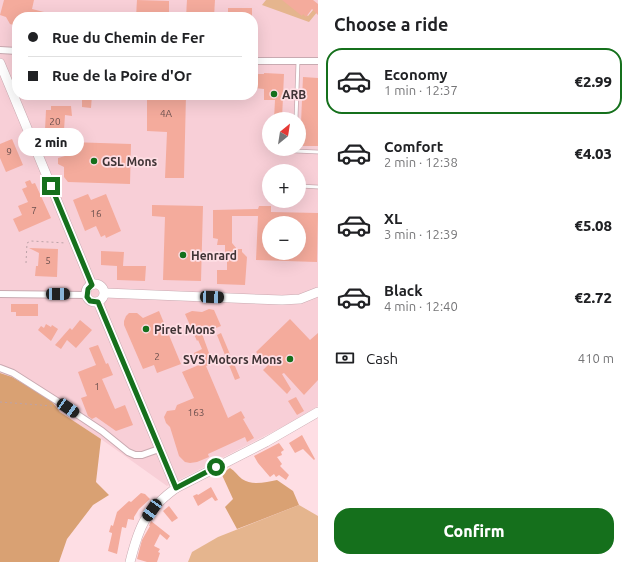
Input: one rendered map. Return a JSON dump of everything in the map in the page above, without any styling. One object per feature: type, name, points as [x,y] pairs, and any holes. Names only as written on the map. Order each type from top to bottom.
[{"type":"street","points":[[0,50],[12,51]]},
{"type":"street","points":[[258,61],[318,61]]},
{"type":"street","points":[[0,63],[12,92]]},
{"type":"street","points":[[15,100],[92,285]]},
{"type":"street","points":[[86,294],[90,301],[98,302],[103,299],[105,293],[104,290],[100,286],[92,285]]},
{"type":"street","points":[[86,294],[92,285]]},
{"type":"street","points":[[105,293],[282,300],[300,299],[318,292]]},
{"type":"street","points":[[0,294],[86,294]]},
{"type":"street","points":[[98,302],[176,488]]},
{"type":"street","points":[[0,368],[13,373],[57,401],[102,431],[128,452],[135,455],[142,455],[159,449]]},
{"type":"street","points":[[130,562],[137,535],[143,522],[158,503],[176,488],[266,442],[318,412]]},
{"type":"lane","points":[[296,112],[298,61]]},
{"type":"lane","points":[[306,151],[318,152]]},
{"type":"lane","points":[[306,186],[318,187]]},
{"type":"path","points":[[26,263],[27,243],[31,241],[74,243]]},
{"type":"path","points":[[0,402],[53,406],[57,401]]},
{"type":"shaded area","points":[[0,0],[318,0],[318,406],[294,421],[167,486],[60,412],[50,399],[12,377],[0,373]]},
{"type":"shaded area","points":[[266,0],[287,0],[308,16],[318,4],[318,11],[309,22],[262,5]]},
{"type":"shaded area","points":[[0,373],[12,377],[50,399],[60,412],[101,439],[96,482],[109,495],[93,505],[67,539],[59,562],[0,562]]},
{"type":"shaded area","points":[[230,468],[246,481],[259,483],[277,480],[293,491],[299,505],[237,529],[225,507],[233,499],[222,475]]},
{"type":"shaded area","points":[[299,505],[318,516],[318,562],[188,562],[192,552],[218,537]]},
{"type":"building","points":[[4,0],[34,0],[32,9],[44,12],[12,12],[12,25],[10,24],[6,17],[0,15]]},
{"type":"building","points":[[137,0],[169,1],[169,12],[136,12]]},
{"type":"building","points":[[187,0],[215,0],[214,12],[186,12]]},
{"type":"building","points":[[282,0],[313,0],[318,4],[318,15],[312,9],[306,17],[303,14],[302,16]]},
{"type":"building","points":[[228,8],[252,8],[252,12],[228,12]]},
{"type":"building","name":"ARB","points":[[258,74],[284,74],[282,112],[274,112],[275,100],[264,100],[264,89],[258,88]]},
{"type":"building","points":[[303,77],[318,78],[318,146],[306,146],[306,112],[301,112]]},
{"type":"building","points":[[82,100],[92,100],[91,108],[82,107]]},
{"type":"building","points":[[147,100],[186,100],[184,178],[165,178],[167,132],[147,131]]},
{"type":"building","points":[[51,106],[71,106],[72,116],[65,115],[64,130],[45,130],[46,110],[51,110]]},
{"type":"building","points":[[12,139],[23,165],[6,172],[0,158],[0,144]]},
{"type":"building","name":"GSL Mons","points":[[70,142],[131,144],[130,184],[68,182],[64,177],[64,167],[58,164],[58,158],[65,156],[65,146]]},
{"type":"building","points":[[30,180],[32,184],[35,183],[51,218],[19,232],[13,219],[22,215],[18,206],[28,202],[22,189],[27,187],[25,182]]},
{"type":"building","points":[[88,194],[91,200],[106,194],[121,231],[106,238],[105,235],[101,237],[96,226],[85,231],[73,200]]},
{"type":"building","name":"Henrard","points":[[152,205],[203,206],[201,281],[163,280],[165,217],[152,216]]},
{"type":"building","points":[[259,206],[262,206],[262,208],[271,208],[271,212],[318,213],[317,262],[256,260],[258,216],[232,216],[232,243],[237,249],[242,249],[242,252],[247,257],[245,285],[217,284],[217,270],[227,270],[227,253],[225,253],[225,245],[217,245],[218,239],[213,238],[213,210],[258,209]]},
{"type":"building","points":[[29,248],[58,249],[57,277],[35,276],[36,266],[38,266],[39,253]]},
{"type":"building","points":[[101,251],[124,252],[123,266],[146,266],[145,281],[117,280],[117,266],[101,265]]},
{"type":"building","points":[[11,304],[38,304],[38,316],[16,316],[16,312],[11,312]]},
{"type":"building","points":[[209,309],[214,310],[221,326],[216,328],[215,326],[201,331],[213,364],[206,366],[228,418],[241,411],[245,418],[243,419],[254,438],[247,442],[245,437],[208,454],[209,457],[190,463],[185,462],[179,456],[170,427],[166,423],[164,417],[167,411],[175,410],[177,405],[194,398],[182,372],[199,365],[194,353],[202,349],[185,314],[192,311],[202,312]]},
{"type":"building","points":[[159,311],[181,364],[157,373],[154,365],[143,369],[124,325],[124,321],[129,313],[137,313],[143,318]]},
{"type":"building","name":"SVS Motors Mons","points":[[290,319],[310,340],[318,333],[318,380],[304,395],[284,373],[282,374],[291,389],[287,394],[263,370],[268,365],[256,352]]},
{"type":"building","points":[[80,320],[92,330],[76,348],[67,340],[61,349],[55,345],[70,328],[72,330]]},
{"type":"building","points":[[46,324],[51,327],[52,325],[58,329],[51,341],[38,330],[41,326],[44,328]]},
{"type":"building","points":[[221,333],[240,378],[235,380],[217,335]]},
{"type":"building","points":[[98,345],[106,364],[108,363],[113,375],[102,379],[115,409],[125,405],[133,425],[116,431],[96,417],[92,419],[88,416],[81,398],[87,396],[78,372],[96,365],[89,348]]},
{"type":"building","points":[[296,397],[304,411],[297,415],[288,401]]},
{"type":"building","points":[[302,435],[315,459],[314,460],[303,449],[295,453],[289,443]]},
{"type":"building","points":[[279,443],[284,450],[281,452],[282,455],[277,457],[282,464],[280,466],[289,475],[286,480],[279,475],[276,477],[274,474],[270,477],[254,456]]},
{"type":"building","points":[[211,487],[218,500],[215,501],[212,497],[198,506],[193,496],[198,495]]},
{"type":"building","points":[[141,493],[145,494],[150,499],[139,509],[134,517],[134,520],[128,519],[126,528],[122,527],[117,554],[108,551],[112,534],[109,532],[111,525],[113,526],[117,512]]},
{"type":"building","points":[[169,506],[178,518],[172,522],[163,511]]},
{"type":"building","points":[[151,521],[170,536],[167,540],[160,534],[154,546],[160,549],[158,552],[160,553],[157,562],[147,562],[137,559],[142,540],[150,526]]},
{"type":"place","name":"ARB","points":[[274,94]]},
{"type":"place","name":"GSL Mons","points":[[94,161]]},
{"type":"place","name":"Henrard","points":[[183,255]]},
{"type":"place","name":"Piret Mons","points":[[146,329]]},
{"type":"place","name":"SVS Motors Mons","points":[[290,359]]},
{"type":"route","points":[[51,186],[92,285],[86,292],[87,297],[90,301],[96,303],[98,302],[176,488],[216,467]]}]
